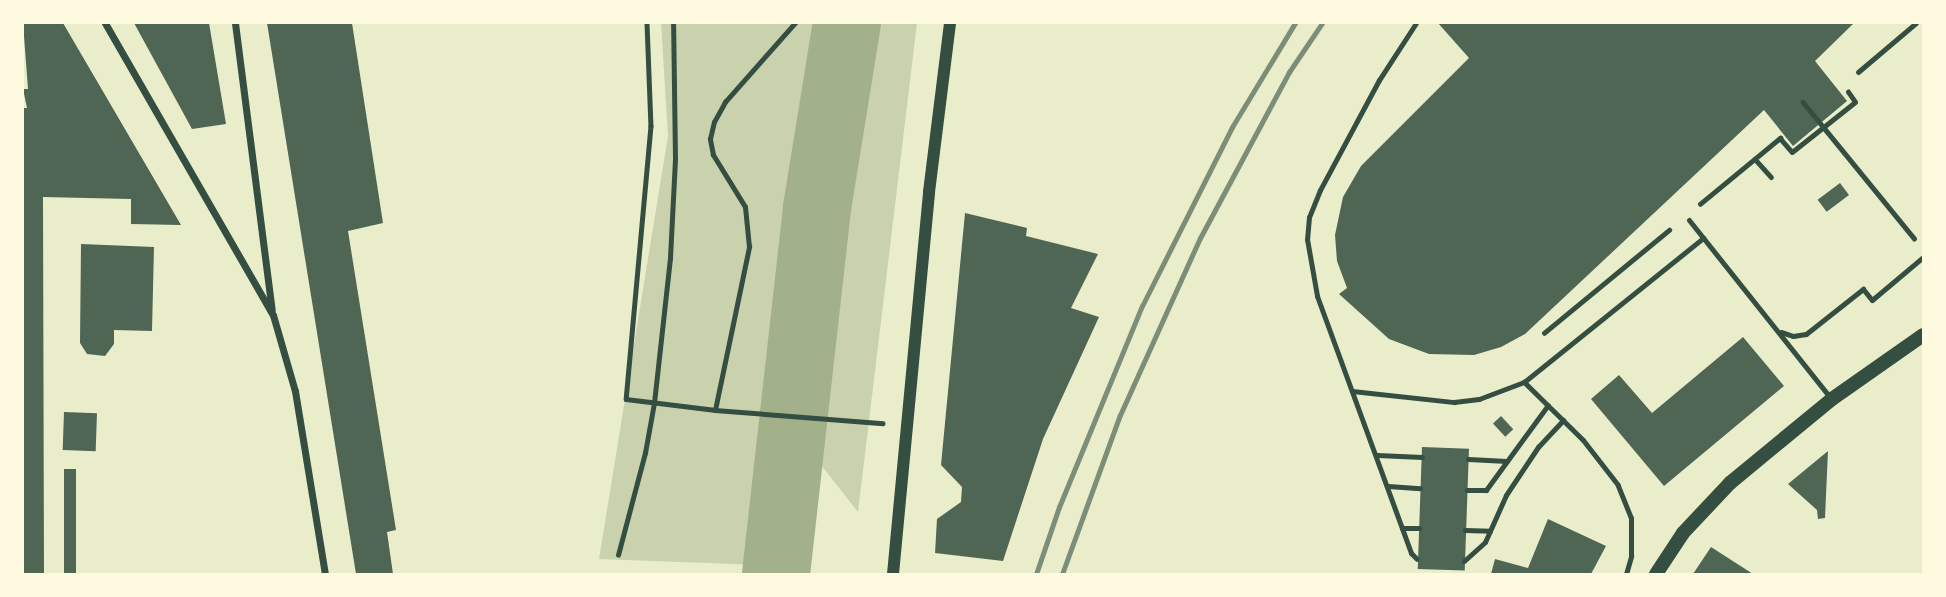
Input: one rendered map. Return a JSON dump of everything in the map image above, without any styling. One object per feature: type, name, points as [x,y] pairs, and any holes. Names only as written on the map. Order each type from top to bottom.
[{"type":"main road","points":[[1656,574],[1683,533],[1708,505],[1832,399],[1923,335]]},
{"type":"street","points":[[105,23],[273,315]]},
{"type":"street","points":[[235,23],[273,315],[295,391],[325,574]]},
{"type":"street","points":[[893,574],[950,23]]},
{"type":"lane","points":[[1416,23],[1379,80],[1309,217],[1310,268],[1411,553],[1418,559]]},
{"type":"lane","points":[[1858,72],[1916,23]]},
{"type":"lane","points":[[1689,220],[1832,399]]},
{"type":"lane","points":[[1352,391],[1454,402],[1479,399],[1524,382],[1703,238]]},
{"type":"lane","points":[[1780,332],[1793,336],[1806,334],[1863,289],[1872,300],[1923,257]]},
{"type":"lane","points":[[1524,382],[1583,440],[1618,485],[1626,501],[1632,536],[1626,574]]},
{"type":"lane","points":[[1467,490],[1486,490],[1548,405]]},
{"type":"lane","points":[[1464,561],[1485,542],[1506,495],[1538,447],[1563,420]]},
{"type":"lane","points":[[1377,455],[1422,457]]},
{"type":"lane","points":[[1468,459],[1507,461]]},
{"type":"lane","points":[[1388,486],[1420,488]]},
{"type":"lane","points":[[1402,528],[1419,528]]},
{"type":"lane","points":[[1465,530],[1490,531]]},
{"type":"path","points":[[647,23],[651,126],[625,399],[715,410],[907,425]]},
{"type":"path","points":[[618,555],[645,453],[654,402],[670,258],[676,159],[673,23]]},
{"type":"path","points":[[715,410],[749,247],[745,208],[713,155],[710,139],[714,122],[725,102],[795,23]]},
{"type":"path","points":[[1692,211],[1780,138],[1792,152],[1855,102],[1839,82]]},
{"type":"path","points":[[1803,102],[1915,239]]},
{"type":"path","points":[[1755,159],[1770,177]]},
{"type":"path","points":[[1537,339],[1671,229]]},
{"type":"green space","points":[[661,23],[917,23],[858,512],[766,395],[761,565],[599,559],[668,136]]},
{"type":"building","points":[[23,23],[63,23],[181,225],[131,224],[131,199],[43,197],[44,574],[23,574],[23,108],[27,108],[23,89],[28,89]]},
{"type":"building","points":[[134,23],[209,23],[226,124],[192,129]]},
{"type":"building","points":[[267,23],[352,23],[383,223],[348,231],[396,530],[387,532],[393,574],[356,574]]},
{"type":"building","points":[[1438,23],[1854,23],[1815,61],[1847,101],[1793,146],[1764,110],[1525,334],[1501,347],[1474,355],[1429,354],[1389,339],[1339,294],[1347,288],[1337,261],[1335,235],[1343,197],[1361,166],[1469,58]]},
{"type":"building","points":[[1840,183],[1849,195],[1827,212],[1818,200]]},
{"type":"building","points":[[965,213],[1027,228],[1026,236],[1098,254],[1071,308],[1099,317],[1043,439],[1003,561],[935,553],[937,519],[961,502],[962,487],[941,465]]},
{"type":"building","points":[[81,244],[154,247],[152,331],[114,330],[114,344],[105,356],[87,354],[80,343]]},
{"type":"building","points":[[1743,337],[1784,386],[1664,486],[1591,399],[1619,375],[1652,413]]},
{"type":"building","points":[[64,412],[97,413],[96,451],[63,450]]},
{"type":"building","points":[[1501,416],[1513,429],[1505,437],[1493,424]]},
{"type":"building","points":[[1422,447],[1469,449],[1465,571],[1418,569]]},
{"type":"building","points":[[1828,451],[1825,518],[1818,519],[1817,510],[1788,484]]},
{"type":"building","points":[[64,469],[76,469],[76,574],[64,574]]},
{"type":"building","points":[[1548,519],[1606,546],[1591,574],[1491,574],[1495,559],[1528,568]]},
{"type":"building","points":[[1711,547],[1753,574],[1693,574]]},
{"type":"waterway","points":[[776,574],[817,208],[847,23]]},
{"type":"railway","points":[[1036,574],[1059,507],[1142,306],[1232,127],[1295,23]]},
{"type":"railway","points":[[1062,574],[1120,415],[1200,238],[1289,72],[1322,23]]}]
